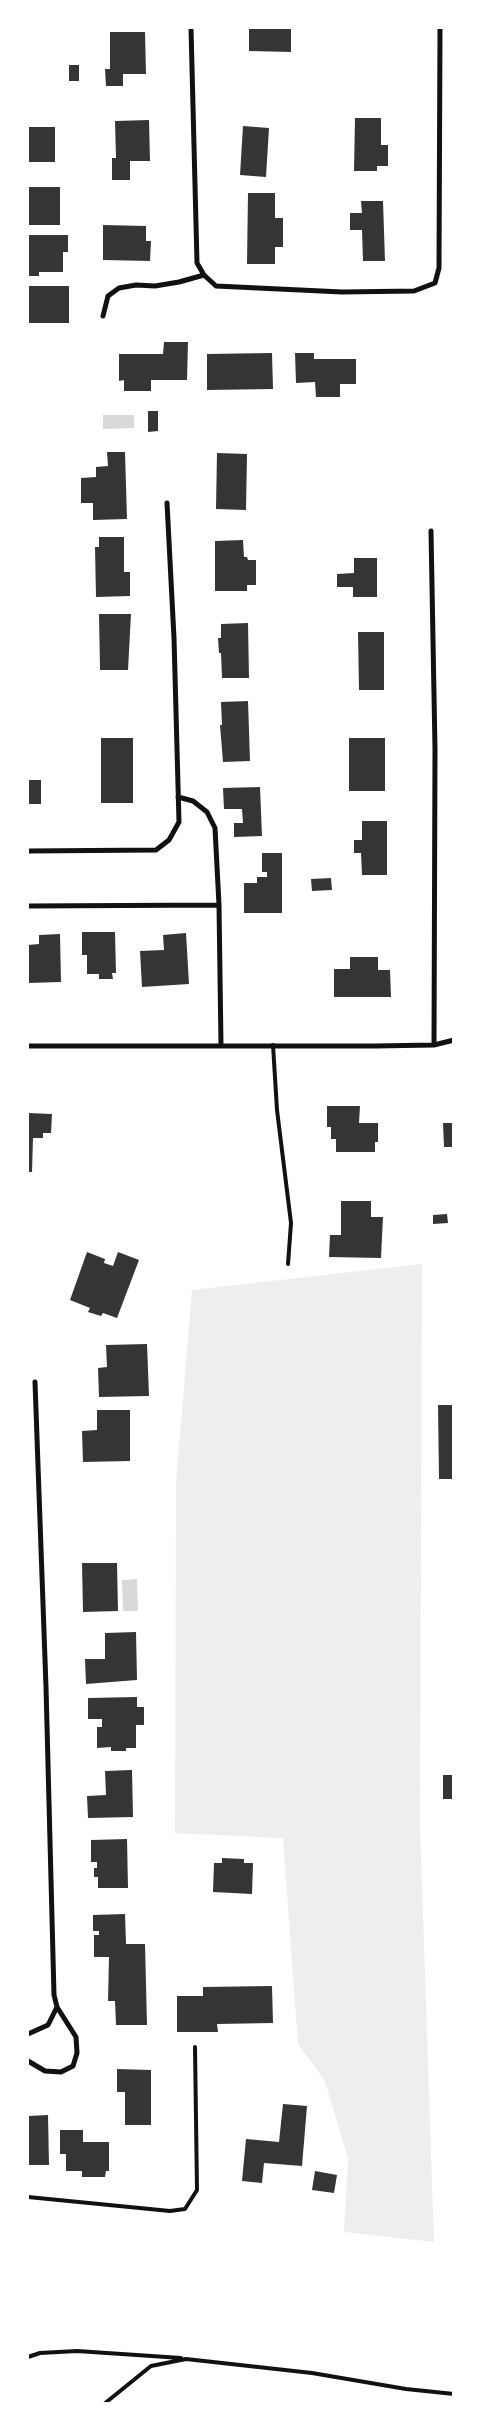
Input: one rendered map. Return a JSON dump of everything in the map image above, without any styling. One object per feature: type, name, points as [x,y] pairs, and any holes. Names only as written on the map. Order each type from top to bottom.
[{"type":"street","points":[[191,28],[197,263],[204,275],[216,286],[342,292],[414,291],[435,283],[439,268],[440,28]]},
{"type":"street","points":[[103,316],[108,296],[119,288],[136,285],[155,286],[204,275]]},
{"type":"street","points":[[28,851],[156,850],[169,840],[179,822],[174,638],[167,504]]},
{"type":"street","points":[[431,531],[435,749],[434,1045]]},
{"type":"street","points":[[178,797],[193,801],[208,812],[215,828],[219,905],[220,1045]]},
{"type":"street","points":[[28,906],[219,905]]},
{"type":"street","points":[[28,1046],[434,1045],[454,1040]]},
{"type":"street","points":[[28,2061],[45,2071],[61,2072],[73,2066],[77,2054],[76,2037],[58,2007],[54,1995],[46,1687],[35,1382]]},
{"type":"street","points":[[28,2034],[48,2025],[58,2007]]},
{"type":"lane","points":[[273,1045],[277,1110],[291,1223],[288,1264]]},
{"type":"lane","points":[[28,2197],[170,2211],[184,2209],[197,2190],[195,2047]]},
{"type":"lane","points":[[28,2357],[40,2353],[77,2351],[186,2358],[312,2373],[406,2389],[454,2394]]},
{"type":"lane","points":[[104,2404],[151,2366],[186,2358]]},
{"type":"shaded area","points":[[103,415],[134,415],[134,428],[103,429]]},
{"type":"shaded area","points":[[422,1264],[420,1824],[434,2242],[344,2232],[348,2159],[325,2081],[298,2044],[283,1838],[175,1833],[176,1483],[192,1290]]},
{"type":"shaded area","points":[[137,1579],[138,1611],[123,1611],[122,1580]]},
{"type":"building","points":[[249,29],[291,29],[291,52],[249,51]]},
{"type":"building","points":[[110,32],[145,32],[146,74],[123,74],[123,86],[106,86],[105,69],[110,69]]},
{"type":"building","points":[[69,65],[79,65],[79,81],[69,81]]},
{"type":"building","points":[[355,118],[381,118],[381,145],[388,145],[388,166],[377,166],[377,171],[354,171]]},
{"type":"building","points":[[149,120],[150,161],[130,161],[130,180],[112,180],[112,158],[116,158],[115,121]]},
{"type":"building","points":[[243,126],[269,128],[266,177],[240,175]]},
{"type":"building","points":[[28,127],[55,127],[55,162],[28,162]]},
{"type":"building","points":[[28,187],[60,187],[60,225],[28,225]]},
{"type":"building","points":[[248,193],[275,193],[275,218],[283,218],[283,247],[275,247],[275,264],[247,264]]},
{"type":"building","points":[[361,201],[383,201],[385,261],[363,261],[362,230],[350,230],[350,213],[362,213]]},
{"type":"building","points":[[103,225],[146,226],[146,241],[151,241],[150,261],[103,260]]},
{"type":"building","points":[[28,235],[68,235],[68,252],[63,252],[63,272],[39,272],[39,276],[28,276]]},
{"type":"building","points":[[28,286],[69,286],[69,323],[28,323]]},
{"type":"building","points":[[164,342],[188,342],[187,380],[151,380],[151,391],[124,391],[124,380],[119,381],[119,354],[163,354]]},
{"type":"building","points":[[272,353],[273,389],[207,390],[207,354]]},
{"type":"building","points":[[295,353],[314,353],[314,359],[356,359],[356,384],[340,384],[340,397],[316,397],[315,382],[296,383]]},
{"type":"building","points":[[148,411],[158,411],[158,431],[148,432]]},
{"type":"building","points":[[107,452],[125,452],[127,519],[93,520],[93,503],[81,503],[81,478],[96,477],[96,467],[108,466]]},
{"type":"building","points":[[217,453],[247,454],[246,510],[216,509]]},
{"type":"building","points":[[99,537],[124,537],[124,572],[130,572],[130,596],[96,597],[95,547],[99,547]]},
{"type":"building","points":[[243,540],[244,557],[247,557],[248,560],[256,560],[256,585],[247,585],[247,591],[215,591],[215,541]]},
{"type":"building","points":[[354,558],[377,558],[377,597],[353,597],[353,587],[337,587],[337,574],[354,573]]},
{"type":"building","points":[[99,614],[131,614],[128,670],[100,670]]},
{"type":"building","points":[[248,623],[249,678],[222,678],[218,638],[221,638],[221,624]]},
{"type":"building","points":[[358,632],[384,632],[384,690],[359,690]]},
{"type":"building","points":[[248,701],[250,761],[223,762],[220,725],[222,725],[221,702]]},
{"type":"building","points":[[101,738],[133,738],[133,803],[101,803]]},
{"type":"building","points":[[349,738],[385,738],[385,791],[349,791]]},
{"type":"building","points":[[28,780],[41,780],[41,804],[28,804]]},
{"type":"building","points":[[260,787],[262,836],[234,837],[234,823],[243,823],[242,809],[224,809],[223,788]]},
{"type":"building","points":[[362,821],[387,821],[387,875],[362,875],[361,853],[354,853],[354,840],[362,840]]},
{"type":"building","points":[[262,853],[282,853],[282,913],[244,913],[244,883],[257,883],[257,877],[267,877],[267,872],[262,872]]},
{"type":"building","points":[[331,878],[332,890],[312,891],[311,879]]},
{"type":"building","points":[[82,932],[115,932],[116,973],[112,973],[113,979],[99,979],[99,974],[87,974],[87,955],[82,955]]},
{"type":"building","points":[[186,933],[189,984],[142,987],[140,951],[164,950],[163,935]]},
{"type":"building","points":[[60,934],[61,982],[28,983],[28,945],[39,944],[39,935]]},
{"type":"building","points":[[350,957],[378,957],[378,970],[390,970],[391,997],[334,997],[334,969],[350,969]]},
{"type":"building","points":[[327,1106],[360,1106],[359,1123],[378,1123],[378,1142],[375,1142],[375,1152],[336,1152],[336,1139],[331,1139],[331,1127],[327,1127]]},
{"type":"building","points":[[28,1113],[52,1114],[51,1133],[43,1133],[43,1138],[33,1138],[32,1172],[28,1172]]},
{"type":"building","points":[[443,1123],[454,1123],[454,1147],[444,1147]]},
{"type":"building","points":[[341,1201],[371,1201],[371,1217],[383,1217],[381,1258],[329,1257],[330,1235],[341,1235]]},
{"type":"building","points":[[447,1214],[448,1223],[433,1224],[433,1215]]},
{"type":"building","points":[[87,1252],[105,1259],[104,1263],[113,1266],[118,1252],[139,1260],[117,1318],[103,1313],[101,1316],[88,1312],[90,1308],[70,1300]]},
{"type":"building","points":[[147,1344],[149,1396],[99,1397],[98,1368],[107,1367],[106,1345]]},
{"type":"building","points":[[438,1405],[454,1405],[454,1479],[439,1479]]},
{"type":"building","points":[[97,1410],[130,1410],[130,1461],[83,1462],[82,1431],[97,1430]]},
{"type":"building","points":[[82,1563],[117,1563],[118,1611],[83,1612]]},
{"type":"building","points":[[136,1632],[137,1680],[86,1684],[85,1659],[105,1659],[105,1633]]},
{"type":"building","points":[[137,1697],[137,1707],[144,1707],[144,1725],[136,1725],[136,1748],[126,1748],[126,1751],[111,1751],[111,1747],[97,1748],[97,1727],[102,1727],[102,1719],[88,1719],[88,1698]]},
{"type":"building","points":[[132,1770],[133,1817],[88,1818],[87,1796],[106,1795],[105,1771]]},
{"type":"building","points":[[443,1775],[454,1775],[454,1799],[443,1799]]},
{"type":"building","points":[[127,1839],[128,1888],[98,1888],[98,1877],[94,1877],[94,1868],[97,1868],[97,1862],[91,1862],[91,1840]]},
{"type":"building","points":[[222,1858],[244,1859],[244,1863],[253,1863],[252,1894],[213,1892],[214,1863],[222,1863]]},
{"type":"building","points":[[125,1914],[126,1944],[145,1944],[147,2025],[116,2025],[115,2001],[108,2001],[109,1957],[94,1957],[94,1935],[99,1935],[99,1931],[93,1931],[93,1915]]},
{"type":"building","points":[[272,1986],[273,2023],[217,2024],[218,2032],[177,2032],[177,1996],[203,1996],[203,1987]]},
{"type":"building","points":[[117,2069],[151,2070],[151,2125],[125,2125],[125,2092],[117,2092]]},
{"type":"building","points":[[283,2104],[307,2106],[302,2166],[264,2163],[262,2183],[242,2181],[246,2139],[279,2142]]},
{"type":"building","points":[[48,2115],[49,2165],[28,2165],[28,2116]]},
{"type":"building","points":[[60,2130],[83,2130],[83,2142],[109,2142],[109,2171],[106,2171],[105,2177],[82,2177],[82,2171],[66,2171],[66,2154],[60,2154]]},
{"type":"building","points":[[315,2171],[337,2175],[334,2193],[312,2190]]}]
